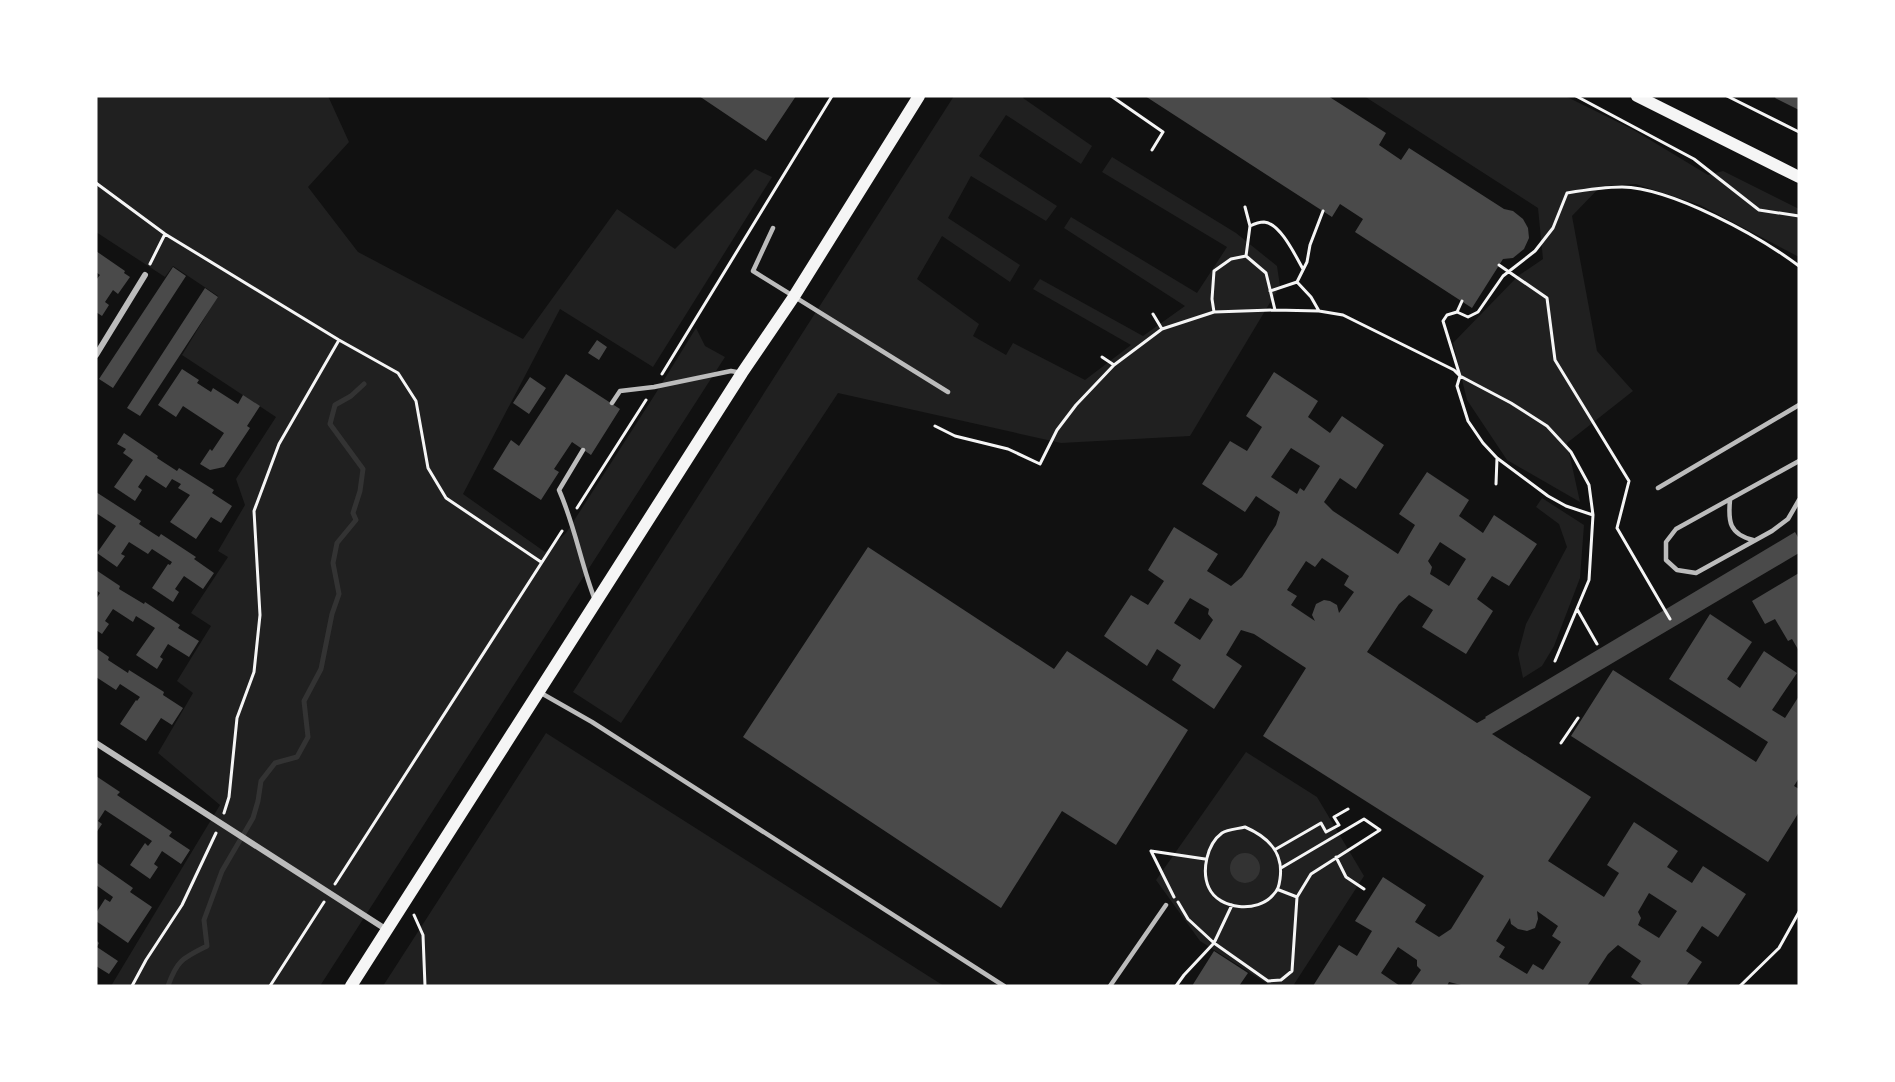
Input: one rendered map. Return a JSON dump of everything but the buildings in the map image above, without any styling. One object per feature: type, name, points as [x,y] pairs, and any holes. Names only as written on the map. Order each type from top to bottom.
[{"type":"main road","points":[[351,986],[742,373],[793,298],[919,96]]},
{"type":"main road","points":[[1637,96],[1799,177]]},
{"type":"street","points":[[96,355],[145,275]]},
{"type":"street","points":[[96,742],[387,930]]},
{"type":"lane","points":[[773,228],[753,271],[793,298],[948,392]]},
{"type":"lane","points":[[612,403],[620,391],[654,387],[731,371],[742,373]]},
{"type":"lane","points":[[1658,488],[1799,405]]},
{"type":"lane","points":[[583,450],[559,490],[571,518],[580,558],[596,603]]},
{"type":"lane","points":[[1799,461],[1676,529],[1666,542],[1666,560],[1677,570],[1696,573],[1772,531],[1788,519],[1799,500]]},
{"type":"lane","points":[[1730,500],[1728,519],[1736,532],[1752,540]]},
{"type":"lane","points":[[538,691],[592,722],[1004,986]]},
{"type":"lane","points":[[1110,986],[1166,904]]},
{"type":"path","points":[[270,986],[654,387],[832,96]]},
{"type":"path","points":[[1111,96],[1163,132],[1152,150]]},
{"type":"path","points":[[1576,96],[1694,159],[1759,210],[1799,216]]},
{"type":"path","points":[[1727,96],[1799,132]]},
{"type":"path","points":[[96,183],[165,234],[339,340],[398,373],[416,401],[428,468],[446,498],[542,562]]},
{"type":"path","points":[[1593,515],[1566,506],[1548,496],[1497,458],[1468,421],[1457,386],[1460,376],[1443,321],[1447,315],[1457,312],[1468,316],[1478,312],[1503,276],[1535,251],[1553,228],[1567,193],[1601,188],[1624,187],[1645,190],[1698,207],[1777,249],[1799,266]]},
{"type":"path","points":[[1245,207],[1250,226],[1246,256]]},
{"type":"path","points":[[1270,291],[1297,282],[1307,262],[1323,211]]},
{"type":"path","points":[[1250,226],[1263,222],[1274,225],[1290,245],[1303,269]]},
{"type":"path","points":[[145,275],[165,234]]},
{"type":"path","points":[[1246,256],[1266,273],[1275,310]]},
{"type":"path","points":[[1214,312],[1212,299],[1214,272],[1231,259],[1246,256]]},
{"type":"path","points":[[1499,265],[1547,297],[1555,360],[1629,481],[1617,528],[1670,619]]},
{"type":"path","points":[[1297,282],[1311,297],[1319,311]]},
{"type":"path","points":[[1457,312],[1462,302]]},
{"type":"path","points":[[935,426],[955,436],[1008,449],[1040,464],[1057,430],[1076,405],[1113,365],[1162,329],[1214,312],[1319,311],[1343,315],[1454,370],[1460,376],[1511,403],[1547,426],[1571,452],[1589,485],[1593,515],[1589,580],[1555,661]]},
{"type":"path","points":[[1153,314],[1162,329]]},
{"type":"path","points":[[132,986],[182,905],[220,823],[229,797],[237,718],[254,672],[260,615],[254,512],[279,444],[339,340]]},
{"type":"path","points":[[1102,357],[1113,365]]},
{"type":"path","points":[[1496,484],[1497,458]]},
{"type":"path","points":[[1577,609],[1597,644]]},
{"type":"path","points":[[1562,743],[1578,718]]},
{"type":"path","points":[[1276,849],[1321,823],[1326,832],[1339,825],[1334,817],[1348,809]]},
{"type":"path","points":[[1205,860],[1151,850],[1169,889],[1188,919],[1214,943],[1268,981],[1281,980],[1292,971],[1297,897],[1311,874],[1380,830],[1364,819],[1281,868]]},
{"type":"path","points":[[1245,827],[1258,833],[1276,849],[1281,868],[1278,890],[1269,900],[1252,906],[1238,907],[1221,900],[1209,888],[1205,860],[1223,832],[1245,827]]},
{"type":"path","points":[[1336,857],[1346,877],[1364,889]]},
{"type":"path","points":[[1278,890],[1297,897]]},
{"type":"path","points":[[406,900],[423,935],[425,986]]},
{"type":"path","points":[[1176,986],[1214,943],[1232,905]]},
{"type":"path","points":[[1740,986],[1779,948],[1799,912]]},
{"type":"shaded area","points":[[96,96],[328,96],[349,142],[308,187],[358,252],[523,339],[617,209],[675,249],[755,169],[772,177],[653,367],[560,309],[463,494],[545,552],[566,533],[696,328],[705,346],[725,357],[320,986],[111,986],[220,805],[158,753],[193,693],[177,681],[211,626],[191,613],[228,557],[218,551],[245,505],[236,479],[276,417],[182,355],[218,296],[173,266],[165,277],[96,232]]},
{"type":"shaded area","points":[[954,96],[1024,96],[1023,98],[1092,146],[1081,164],[1006,115],[979,156],[1057,206],[1046,221],[971,176],[948,218],[1020,265],[1010,282],[942,236],[917,279],[979,324],[973,336],[1006,355],[1013,343],[1085,380],[1131,345],[1033,289],[1040,279],[1143,336],[1185,306],[1064,228],[1071,217],[1197,293],[1227,247],[1102,172],[1112,157],[1236,233],[1277,266],[1280,286],[1190,436],[1061,443],[838,393],[621,723],[573,692]]},
{"type":"shaded area","points":[[1364,96],[1565,96],[1632,129],[1708,175],[1723,171],[1799,209],[1799,257],[1700,205],[1636,184],[1601,186],[1572,216],[1597,351],[1633,391],[1567,443],[1580,502],[1507,460],[1467,400],[1453,343],[1518,276],[1543,259],[1538,208]]},
{"type":"shaded area","points":[[1542,498],[1584,525],[1580,578],[1554,646],[1542,666],[1523,678],[1518,654],[1526,624],[1567,547],[1559,524],[1536,507]]},
{"type":"shaded area","points":[[546,733],[944,986],[383,986]]},
{"type":"shaded area","points":[[1246,752],[1317,797],[1364,876],[1293,986],[1271,986],[1200,941],[1156,880]]},
{"type":"shaded area","points":[[1245,853],[1256,857],[1260,868],[1256,879],[1245,883],[1234,879],[1230,868],[1234,857]]},
{"type":"waterway","points":[[168,986],[178,965],[207,946],[204,920],[222,871],[253,818],[261,781],[275,763],[297,757],[308,737],[304,701],[321,669],[332,614],[339,594],[333,563],[337,543],[356,520],[353,513],[360,491],[363,469],[330,424],[335,405],[351,396],[364,384]]}]
